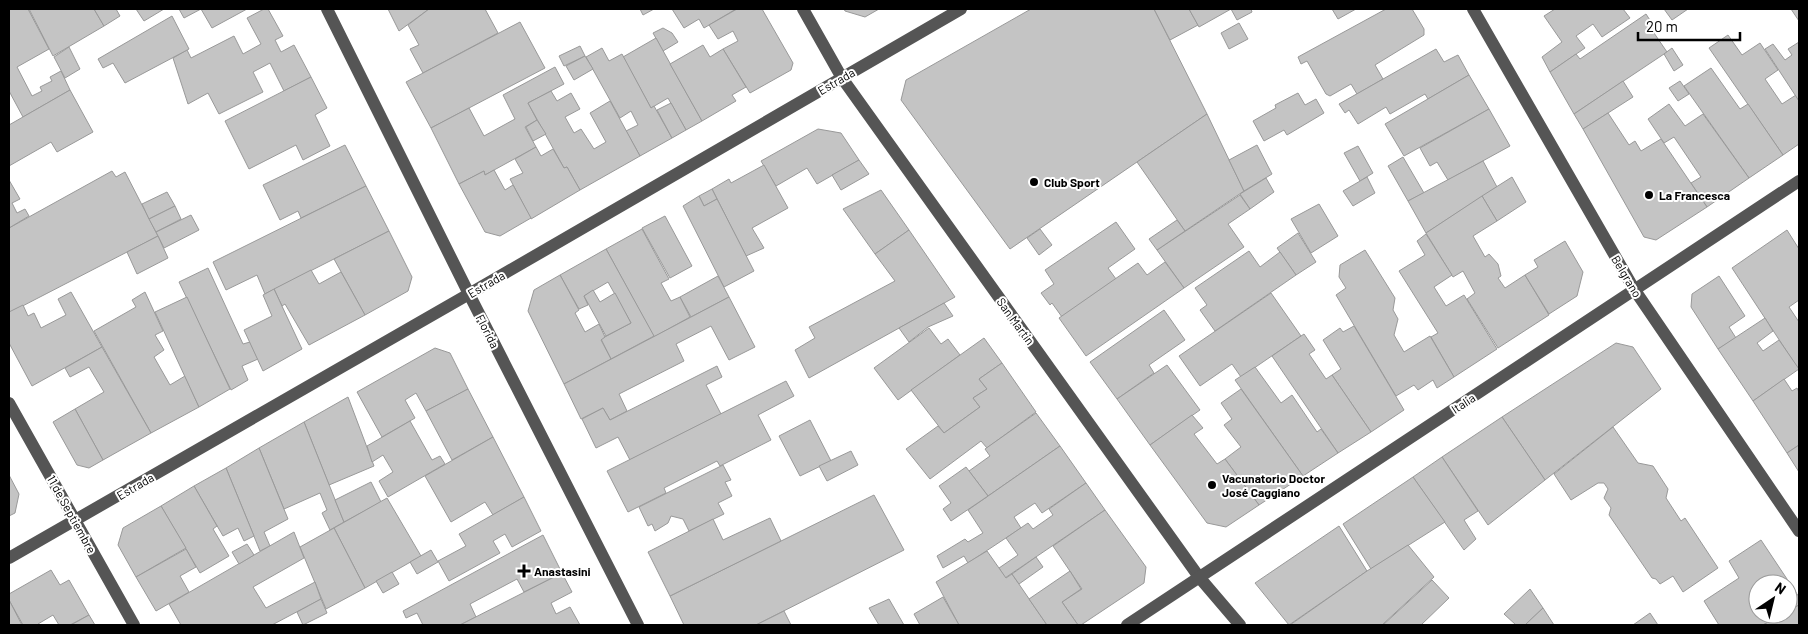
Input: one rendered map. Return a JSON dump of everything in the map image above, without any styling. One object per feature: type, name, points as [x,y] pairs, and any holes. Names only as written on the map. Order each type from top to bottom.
[{"type":"street","name":"Florida","points":[[328,9],[469,294],[638,625]]},
{"type":"street","name":"San Martín","points":[[803,9],[842,78],[1199,577],[1240,625]]},
{"type":"street","name":"Estrada","points":[[9,558],[961,9]]},
{"type":"street","name":"Belgrano","points":[[1473,9],[1634,290],[1799,531]]},
{"type":"street","name":"Italia","points":[[1127,625],[1799,181]]},
{"type":"street","name":"11 de Septiembre","points":[[9,403],[134,625]]},
{"type":"building","points":[[9,9],[28,9],[49,49],[17,67],[32,96],[42,91],[40,87],[52,81],[50,77],[61,71],[70,90],[23,117],[9,91]]},
{"type":"building","points":[[29,9],[94,9],[104,26],[53,56]]},
{"type":"building","points":[[94,9],[116,9],[120,16],[104,26]]},
{"type":"building","points":[[136,9],[164,9],[144,21]]},
{"type":"building","points":[[179,9],[201,9],[184,18]]},
{"type":"building","points":[[201,9],[247,9],[212,28]]},
{"type":"building","points":[[264,9],[268,9],[283,36],[275,40],[281,52],[294,45],[311,77],[284,91],[270,63],[253,72],[263,92],[219,114],[208,93],[188,104],[173,58],[187,50],[191,58],[234,36],[243,54],[261,44],[247,18]]},
{"type":"building","points":[[388,9],[429,9],[399,31]]},
{"type":"building","points":[[429,9],[485,9],[498,33],[423,73],[410,49],[419,45],[408,25]]},
{"type":"building","points":[[640,9],[654,9],[643,15]]},
{"type":"building","points":[[672,9],[736,9],[704,28],[699,19],[684,28]]},
{"type":"building","points":[[737,9],[762,9],[793,63],[791,70],[750,93],[723,49],[738,41],[733,31],[718,39],[709,25]]},
{"type":"building","points":[[844,9],[879,9],[865,17],[845,11]]},
{"type":"building","name":"Club Sport","points":[[1031,9],[1154,9],[1207,114],[1010,249],[901,100],[906,80]]},
{"type":"building","points":[[1154,9],[1189,9],[1198,25],[1170,40]]},
{"type":"building","points":[[1189,9],[1231,9],[1199,27]]},
{"type":"building","points":[[1231,9],[1251,9],[1252,12],[1237,20]]},
{"type":"building","points":[[1332,9],[1356,9],[1338,19]]},
{"type":"building","points":[[1386,9],[1412,9],[1424,29],[1424,35],[1375,65],[1383,79],[1357,94],[1351,84],[1330,96],[1326,94],[1307,61],[1301,64],[1298,57]]},
{"type":"building","points":[[1555,9],[1623,9],[1630,18],[1602,37],[1593,24],[1576,36],[1585,48],[1550,72],[1542,57],[1562,42],[1544,16]]},
{"type":"building","points":[[1664,9],[1688,9],[1672,20]]},
{"type":"building","points":[[1791,9],[1799,9],[1799,21]]},
{"type":"building","points":[[1646,14],[1657,31],[1654,33],[1667,52],[1574,114],[1550,72],[1576,54],[1580,59]]},
{"type":"building","points":[[172,16],[189,49],[125,83],[113,63],[103,68],[98,59]]},
{"type":"building","points":[[520,22],[545,68],[431,128],[406,82]]},
{"type":"building","points":[[1239,23],[1248,39],[1229,49],[1221,33]]},
{"type":"building","points":[[663,28],[672,33],[678,42],[663,51],[653,33]]},
{"type":"building","points":[[1728,35],[1742,55],[1760,43],[1778,70],[1765,79],[1782,104],[1796,95],[1799,101],[1799,144],[1783,155],[1709,48]]},
{"type":"building","points":[[656,38],[702,121],[686,130],[668,98],[651,108],[623,57]]},
{"type":"building","points":[[1799,42],[1799,101],[1765,49],[1773,44],[1785,60],[1792,55],[1788,49]]},
{"type":"building","points":[[703,45],[710,57],[723,49],[746,87],[732,95],[736,101],[702,121],[670,64]]},
{"type":"building","points":[[580,46],[585,56],[564,66],[559,56]]},
{"type":"building","points":[[69,47],[80,69],[65,78],[54,57]]},
{"type":"building","points":[[602,48],[609,61],[622,54],[651,108],[654,106],[672,138],[640,156],[626,131],[638,125],[631,111],[620,118],[586,57]]},
{"type":"building","points":[[1672,48],[1683,65],[1674,71],[1664,54]]},
{"type":"building","points":[[1436,49],[1444,62],[1458,55],[1469,75],[1428,99],[1425,94],[1390,114],[1386,107],[1358,124],[1349,110],[1345,113],[1339,104]]},
{"type":"building","points":[[585,56],[593,69],[574,80],[566,66]]},
{"type":"building","points":[[555,67],[564,84],[528,103],[537,120],[525,127],[536,147],[485,175],[484,171],[459,184],[431,128],[469,108],[484,136],[515,119],[503,95]]},
{"type":"building","points":[[1711,68],[1740,109],[1748,104],[1783,155],[1749,178],[1684,86]]},
{"type":"building","points":[[1469,75],[1489,109],[1404,156],[1385,124]]},
{"type":"building","points":[[311,77],[327,108],[315,115],[330,146],[303,160],[296,145],[249,169],[225,121]]},
{"type":"building","points":[[1623,81],[1633,97],[1583,129],[1574,114]]},
{"type":"building","points":[[1680,81],[1689,94],[1678,101],[1669,88]]},
{"type":"building","points":[[70,90],[93,132],[57,152],[51,142],[9,166],[9,125]]},
{"type":"building","points":[[551,91],[557,101],[571,93],[580,109],[565,117],[574,133],[581,129],[594,149],[606,142],[590,113],[610,101],[640,156],[580,190],[567,167],[564,168],[528,103]]},
{"type":"building","points":[[1298,93],[1305,105],[1316,99],[1324,113],[1287,135],[1284,130],[1264,141],[1253,121],[1276,108],[1275,105]]},
{"type":"building","points":[[671,103],[686,130],[672,138],[657,110]]},
{"type":"building","points":[[1669,104],[1685,126],[1703,114],[1749,178],[1707,207],[1691,183],[1701,177],[1674,137],[1664,143],[1648,119]]},
{"type":"building","points":[[1489,109],[1510,146],[1448,180],[1437,162],[1430,166],[1420,148]]},
{"type":"building","points":[[1608,113],[1629,145],[1635,141],[1641,151],[1661,139],[1707,207],[1656,240],[1644,237],[1583,129]]},
{"type":"building","points":[[1207,114],[1244,191],[1185,231],[1137,162]]},
{"type":"building","points":[[537,120],[546,134],[533,141],[526,127]]},
{"type":"building","points":[[818,129],[841,133],[859,160],[817,184],[807,168],[776,186],[761,161]]},
{"type":"building","points":[[345,145],[366,186],[301,218],[298,211],[280,220],[263,185]]},
{"type":"building","points":[[1257,145],[1272,174],[1244,191],[1229,160]]},
{"type":"building","points":[[1358,146],[1373,173],[1360,181],[1344,153]]},
{"type":"building","points":[[536,147],[541,156],[553,149],[564,168],[567,167],[580,190],[531,219],[510,179],[523,173],[515,159]]},
{"type":"building","points":[[1403,157],[1424,193],[1408,201],[1388,166]]},
{"type":"building","points":[[859,160],[869,174],[841,190],[832,175]]},
{"type":"building","points":[[1483,161],[1497,187],[1426,233],[1408,201]]},
{"type":"building","points":[[764,165],[788,208],[752,228],[764,248],[746,256],[712,189],[729,179],[731,183]]},
{"type":"building","points":[[494,170],[505,190],[513,185],[531,218],[500,236],[485,232],[459,184],[484,171],[485,175]]},
{"type":"building","points":[[112,171],[116,177],[125,172],[158,236],[9,313],[9,228]]},
{"type":"building","points":[[1367,177],[1375,193],[1353,206],[1343,191]]},
{"type":"building","points":[[1512,177],[1526,202],[1497,221],[1482,196]]},
{"type":"building","points":[[1266,178],[1274,192],[1250,209],[1240,194]]},
{"type":"building","points":[[9,180],[20,199],[12,203],[17,213],[25,209],[29,216],[9,228]]},
{"type":"building","points":[[366,186],[389,231],[265,294],[257,275],[226,290],[213,262]]},
{"type":"building","points":[[712,189],[717,199],[704,206],[699,196]]},
{"type":"building","points":[[881,190],[909,230],[875,254],[843,209]]},
{"type":"building","points":[[167,192],[175,206],[149,219],[142,204]]},
{"type":"building","points":[[1240,195],[1250,209],[1228,224],[1244,247],[1184,288],[1157,250]]},
{"type":"building","points":[[699,196],[704,206],[717,199],[754,271],[724,287],[683,206]]},
{"type":"building","points":[[1482,196],[1497,221],[1473,236],[1485,257],[1489,254],[1498,264],[1501,276],[1498,278],[1505,288],[1525,275],[1549,315],[1498,348],[1467,299],[1475,293],[1463,271],[1453,277],[1426,233]]},
{"type":"building","points":[[1319,204],[1338,236],[1311,253],[1291,219]]},
{"type":"building","points":[[175,206],[181,219],[156,232],[149,219]]},
{"type":"building","points":[[191,215],[199,230],[164,248],[156,232]]},
{"type":"building","points":[[665,216],[692,266],[670,278],[642,228]]},
{"type":"building","points":[[1177,220],[1185,231],[1157,250],[1149,239]]},
{"type":"building","points":[[1116,222],[1135,249],[1108,268],[1116,279],[1062,317],[1052,303],[1050,305],[1041,293],[1054,284],[1045,270]]},
{"type":"building","points":[[642,229],[669,279],[661,283],[671,301],[680,297],[690,317],[654,337],[606,249]]},
{"type":"building","points":[[1040,229],[1052,245],[1039,255],[1027,238]]},
{"type":"building","points":[[909,230],[955,297],[809,378],[795,350],[815,338],[809,327],[895,281],[875,254]]},
{"type":"building","points":[[1787,230],[1799,249],[1799,300],[1789,307],[1799,322],[1799,370],[1732,268]]},
{"type":"building","points":[[389,231],[412,277],[408,291],[365,315],[334,259]]},
{"type":"building","points":[[1298,233],[1316,262],[1296,275],[1277,248]]},
{"type":"building","points":[[1426,234],[1452,275],[1434,287],[1446,306],[1464,295],[1497,349],[1454,377],[1431,337],[1438,333],[1399,271],[1425,255],[1417,241]]},
{"type":"building","points":[[158,236],[168,258],[137,274],[127,252]]},
{"type":"building","points":[[1565,241],[1583,272],[1577,296],[1549,314],[1525,275],[1538,267],[1534,260]]},
{"type":"building","points":[[606,249],[654,336],[611,359],[601,339],[631,323],[608,282],[584,296],[588,305],[579,309],[560,275]]},
{"type":"building","points":[[1365,250],[1395,298],[1393,310],[1398,319],[1394,335],[1404,352],[1430,336],[1454,377],[1437,388],[1433,380],[1418,390],[1414,385],[1396,396],[1336,295],[1346,288],[1339,277],[1340,265]]},
{"type":"building","points":[[1249,251],[1260,267],[1280,252],[1296,275],[1215,331],[1200,310],[1207,305],[1195,288]]},
{"type":"building","points":[[1165,262],[1184,288],[1086,356],[1059,318],[1138,263],[1147,275]]},
{"type":"building","points":[[208,268],[243,344],[250,342],[258,359],[242,366],[248,380],[231,390],[179,282]]},
{"type":"building","points":[[311,270],[319,284],[341,272],[365,315],[309,345],[285,304],[282,306],[274,289]]},
{"type":"building","points":[[560,275],[579,310],[575,313],[585,332],[599,324],[605,337],[601,340],[611,359],[564,384],[528,311],[534,290]]},
{"type":"building","points":[[718,276],[729,297],[691,317],[680,297]]},
{"type":"building","points":[[1719,276],[1745,316],[1729,327],[1736,338],[1718,349],[1691,307],[1692,294]]},
{"type":"building","points":[[274,289],[302,349],[263,371],[244,330],[272,316],[263,295]]},
{"type":"building","points":[[593,290],[600,302],[615,293],[631,323],[606,336],[584,296]]},
{"type":"building","points":[[71,292],[102,347],[32,386],[9,343],[9,312],[23,305],[28,316],[34,313],[41,328],[66,315],[58,299]]},
{"type":"building","points":[[145,292],[163,331],[155,335],[164,350],[154,357],[170,385],[185,376],[199,407],[151,433],[94,331],[136,307],[132,300]]},
{"type":"building","points":[[1271,293],[1301,336],[1241,377],[1232,364],[1200,386],[1179,356]]},
{"type":"building","points":[[187,297],[230,389],[199,407],[155,312]]},
{"type":"building","points":[[729,297],[755,347],[729,360],[711,326],[676,344],[684,361],[619,394],[627,411],[610,420],[603,408],[581,419],[564,384]]},
{"type":"building","points":[[944,303],[953,316],[928,327],[909,342],[899,328]]},
{"type":"building","points":[[1164,310],[1185,340],[1149,365],[1154,373],[1117,399],[1090,362]]},
{"type":"building","points":[[1765,318],[1773,331],[1757,343],[1763,351],[1779,340],[1799,369],[1753,401],[1718,349]]},
{"type":"building","points":[[1354,326],[1404,410],[1371,432],[1332,375],[1341,369],[1323,340],[1340,328],[1343,332]]},
{"type":"building","points":[[929,328],[941,344],[948,339],[960,355],[898,400],[874,368]]},
{"type":"building","points":[[1304,334],[1315,350],[1309,354],[1326,379],[1332,375],[1371,432],[1338,453],[1272,356]]},
{"type":"building","points":[[984,338],[1002,363],[979,379],[987,389],[973,398],[980,407],[944,433],[911,390]]},
{"type":"building","points":[[1616,343],[1633,347],[1661,389],[1545,480],[1502,417]]},
{"type":"building","points":[[102,347],[151,433],[103,460],[75,409],[104,392],[89,367],[70,377],[65,368]]},
{"type":"building","points":[[435,348],[450,353],[468,389],[426,411],[416,393],[405,400],[415,418],[382,437],[357,392]]},
{"type":"building","points":[[1002,363],[1036,412],[987,448],[981,441],[930,479],[906,449],[938,426],[944,433],[980,407],[973,398],[987,389],[979,379]]},
{"type":"building","points":[[1167,365],[1200,410],[1150,445],[1117,399]]},
{"type":"building","points":[[717,366],[722,377],[706,385],[721,414],[630,460],[618,437],[596,448],[582,419],[603,408],[610,420]]},
{"type":"building","points":[[1255,367],[1281,403],[1292,395],[1317,432],[1321,429],[1338,453],[1303,476],[1235,380]]},
{"type":"building","points":[[1784,379],[1792,391],[1797,388],[1799,392],[1799,445],[1787,453],[1753,401]]},
{"type":"building","points":[[786,381],[794,396],[758,415],[771,440],[720,466],[717,461],[664,488],[666,493],[628,512],[607,471]]},
{"type":"building","points":[[468,389],[493,437],[452,460],[426,411]]},
{"type":"building","points":[[1241,389],[1303,476],[1259,505],[1225,459],[1241,447],[1224,425],[1232,419],[1221,403]]},
{"type":"building","points":[[348,397],[374,466],[329,485],[304,422]]},
{"type":"building","points":[[75,409],[103,460],[89,468],[77,465],[53,422]]},
{"type":"building","points":[[1036,413],[1060,446],[988,496],[969,471],[990,456],[985,449]]},
{"type":"building","name":"Vacunatorio Doctor José Caggiano","points":[[1192,415],[1203,428],[1194,434],[1217,464],[1225,459],[1259,505],[1226,527],[1207,523],[1150,445]]},
{"type":"building","points":[[1502,417],[1545,480],[1488,525],[1442,457]]},
{"type":"building","points":[[810,420],[831,461],[800,476],[779,436]]},
{"type":"building","points":[[410,421],[432,460],[440,456],[445,464],[388,497],[379,481],[393,472],[383,455],[372,462],[367,446]]},
{"type":"building","points":[[304,422],[344,522],[330,530],[322,513],[327,510],[320,493],[284,509],[259,448]]},
{"type":"building","points":[[1613,427],[1638,463],[1653,466],[1668,489],[1666,498],[1681,521],[1685,518],[1718,568],[1683,592],[1673,576],[1660,584],[1656,579],[1652,578],[1609,515],[1611,508],[1604,498],[1608,489],[1604,483],[1598,483],[1571,500],[1554,474]]},
{"type":"building","points":[[493,437],[524,497],[493,515],[485,502],[451,522],[425,476]]},
{"type":"building","points":[[1799,445],[1799,472],[1787,453]]},
{"type":"building","points":[[1060,446],[1086,483],[1042,513],[1035,503],[1014,517],[1021,528],[968,563],[964,556],[943,568],[937,556],[965,539],[968,542],[983,533],[968,510]]},
{"type":"building","points":[[259,448],[288,519],[264,532],[270,546],[260,551],[226,468]]},
{"type":"building","points":[[851,451],[858,465],[827,481],[819,466]]},
{"type":"building","points":[[1442,457],[1478,511],[1464,520],[1476,539],[1464,550],[1413,477]]},
{"type":"building","points":[[723,465],[731,480],[725,482],[732,496],[718,503],[724,514],[689,531],[683,519],[671,516],[668,523],[655,531],[652,524],[648,526],[639,507]]},
{"type":"building","points":[[966,467],[988,496],[951,521],[943,509],[951,503],[939,486]]},
{"type":"building","points":[[226,468],[254,536],[244,541],[238,528],[223,536],[194,486]]},
{"type":"building","points":[[9,475],[19,494],[15,513],[9,516]]},
{"type":"building","points":[[1413,477],[1445,522],[1371,569],[1343,524]]},
{"type":"building","points":[[371,482],[381,502],[344,522],[335,500]]},
{"type":"building","points":[[1086,483],[1105,510],[1005,578],[999,568],[1018,555],[1006,538],[1028,523],[1033,529],[1053,515],[1049,509]]},
{"type":"building","points":[[194,486],[217,526],[213,529],[229,556],[200,573],[161,506]]},
{"type":"building","points":[[874,495],[904,550],[756,625],[684,625],[670,596]]},
{"type":"building","points":[[524,497],[541,531],[512,547],[505,534],[493,541],[500,553],[449,581],[438,561],[466,546],[459,534]]},
{"type":"building","points":[[387,498],[421,556],[365,588],[334,528]]},
{"type":"building","points":[[161,506],[186,548],[136,577],[118,545],[123,528]]},
{"type":"building","points":[[1105,510],[1146,567],[1144,583],[1081,625],[1078,625],[1062,602],[1082,589],[1053,546]]},
{"type":"building","points":[[770,518],[781,541],[670,596],[648,552],[713,519],[723,540]]},
{"type":"building","points":[[1339,526],[1367,571],[1289,625],[1255,583]]},
{"type":"building","points":[[334,528],[365,588],[326,609],[300,547]]},
{"type":"building","points":[[294,532],[304,558],[253,587],[266,608],[315,582],[321,599],[272,625],[181,625],[169,604]]},
{"type":"building","points":[[543,535],[562,573],[524,592],[517,579],[470,604],[476,617],[460,625],[423,625],[417,613],[406,618],[403,611]]},
{"type":"building","points":[[1761,540],[1784,574],[1748,574],[1748,624],[1765,624],[1763,625],[1719,625],[1704,601],[1739,578],[1729,561]]},
{"type":"building","points":[[247,544],[254,555],[239,564],[232,552]]},
{"type":"building","points":[[1408,545],[1434,577],[1382,625],[1290,625],[1367,571]]},
{"type":"building","points":[[186,549],[196,567],[180,576],[189,592],[156,611],[136,577]]},
{"type":"building","points":[[431,550],[438,562],[417,574],[410,562]]},
{"type":"building","points":[[987,551],[1006,578],[1012,574],[1047,625],[959,625],[936,582]]},
{"type":"building","points":[[1036,557],[1043,567],[1019,584],[1012,574]]},
{"type":"building","points":[[51,570],[60,585],[69,580],[89,615],[70,625],[59,625],[53,615],[38,625],[23,625],[9,600],[9,594]]},
{"type":"building","points":[[1070,571],[1081,589],[1062,602],[1078,625],[1047,625],[1029,599]]},
{"type":"building","points":[[392,572],[399,584],[383,593],[376,581]]},
{"type":"building","points":[[562,573],[572,592],[551,603],[556,614],[570,607],[580,625],[460,625]]},
{"type":"building","points":[[1432,580],[1449,598],[1421,625],[1383,625]]},
{"type":"building","points":[[1530,589],[1543,608],[1525,625],[1516,625],[1504,614]]},
{"type":"building","points":[[943,597],[959,625],[920,625],[914,614]]},
{"type":"building","points":[[321,599],[327,613],[303,625],[297,612]]},
{"type":"building","points":[[889,599],[904,625],[879,625],[869,608]]},
{"type":"building","points":[[9,600],[22,625],[9,625]]},
{"type":"building","points":[[1798,606],[1799,625],[1763,625],[1798,624]]},
{"type":"building","points":[[1543,608],[1554,625],[1525,625]]},
{"type":"building","points":[[784,611],[791,625],[756,625]]},
{"type":"building","points":[[1650,613],[1658,625],[1633,625]]},
{"type":"building","points":[[89,615],[95,625],[71,625]]},
{"type":"place","name":"Club Sport","points":[[1034,182]]},
{"type":"place","name":"La Francesca","points":[[1649,195]]},
{"type":"place","name":"Vacunatorio Doctor José Caggiano","points":[[1212,485]]},
{"type":"place","name":"Anastasini","points":[[524,571]]}]
